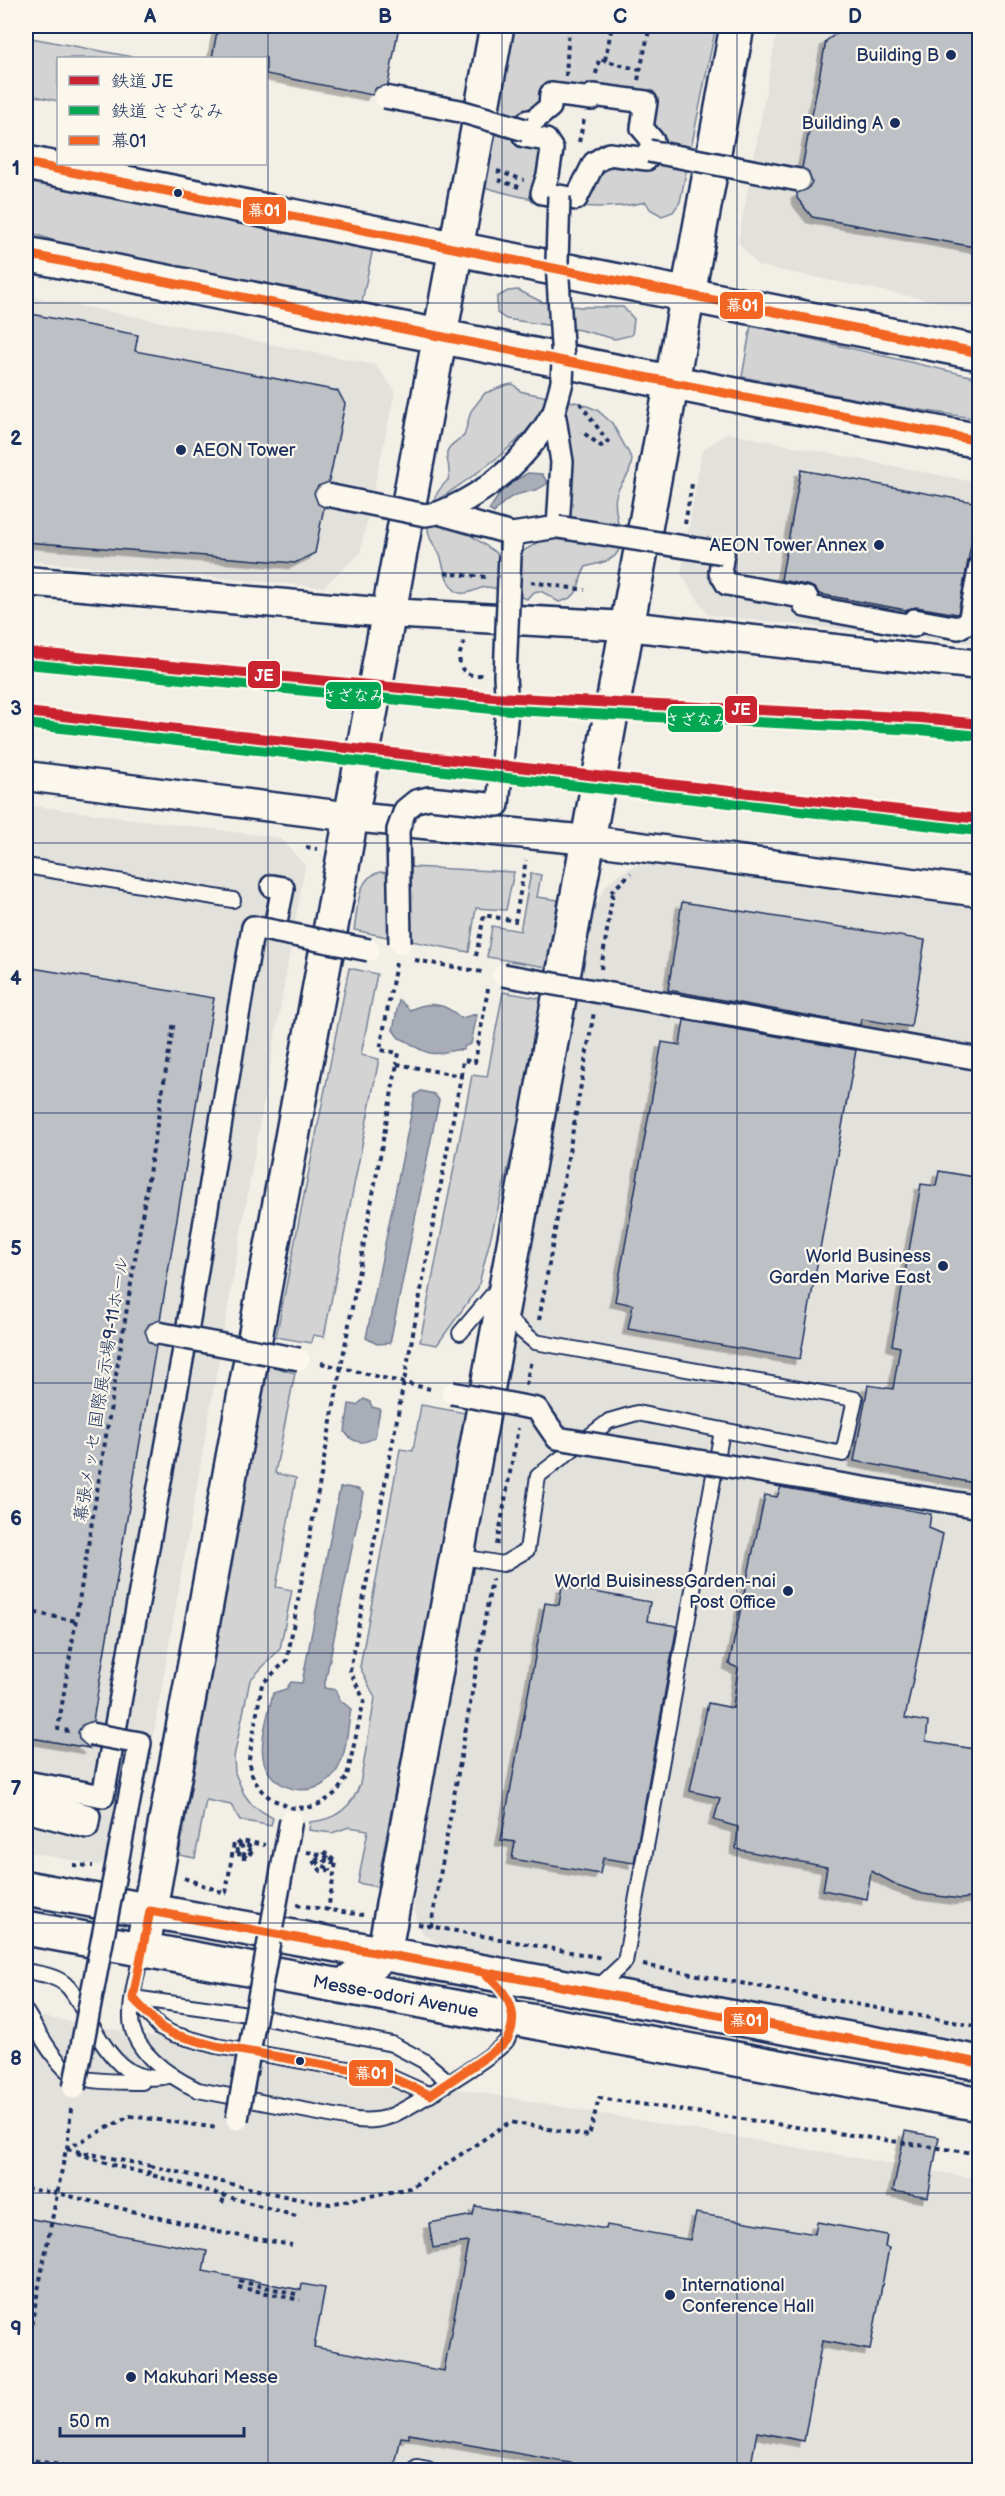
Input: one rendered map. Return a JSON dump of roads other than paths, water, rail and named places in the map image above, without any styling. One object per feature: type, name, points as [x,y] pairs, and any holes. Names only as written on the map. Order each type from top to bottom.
[{"type":"street","points":[[142,1951],[497,26]]},
{"type":"street","points":[[345,1985],[384,1954],[737,26]]},
{"type":"street","points":[[551,94],[592,99],[593,95],[646,102],[642,128],[653,141],[647,159],[614,153],[603,156],[594,163],[576,199],[542,193],[552,149],[546,140],[525,136],[525,130],[528,121],[533,121],[550,107],[551,94]]},
{"type":"street","points":[[385,98],[460,111],[525,130]]},
{"type":"street","points":[[650,151],[799,180]]},
{"type":"street","points":[[26,163],[980,353]]},
{"type":"street","points":[[327,495],[425,515],[438,513],[474,496],[506,473],[533,445],[554,412],[562,382],[563,361],[557,262],[560,196]]},
{"type":"street","points":[[26,254],[672,383],[980,441]]},
{"type":"street","points":[[554,412],[562,462],[558,527]]},
{"type":"street","points":[[438,513],[512,534],[558,527],[723,553],[720,572],[727,584],[807,598],[805,606],[912,626],[914,620],[958,628],[969,622],[980,566]]},
{"type":"street","points":[[402,953],[398,830],[401,816],[416,801],[429,798],[498,805],[507,710],[498,676],[512,534]]},
{"type":"street","points":[[26,582],[388,613],[627,626],[980,666]]},
{"type":"street","points":[[26,776],[352,817],[588,840],[980,892]]},
{"type":"street","points":[[272,886],[283,888],[274,931]]},
{"type":"street","points":[[26,1782],[103,1797],[186,1338],[254,927],[369,950]]},
{"type":"street","points":[[497,974],[980,1059]]},
{"type":"street","points":[[158,1333],[299,1359]]},
{"type":"street","points":[[452,1393],[537,1409],[557,1438],[980,1507]]},
{"type":"street","points":[[74,2088],[140,1743],[91,1734]]},
{"type":"street","points":[[26,1799],[89,1816],[87,1827],[26,1811]]},
{"type":"street","points":[[237,2119],[291,1820]]},
{"type":"street","name":"Messe-odori Avenue","points":[[26,1888],[980,2063]]},
{"type":"street","name":"Messe-odori Avenue","points":[[26,1928],[142,1951],[345,1985],[609,2037],[980,2104]]},
{"type":"lane","points":[[26,866],[233,900]]},
{"type":"lane","points":[[460,1333],[508,1277]]},
{"type":"lane","points":[[457,1556],[503,1564],[527,1550],[538,1476],[609,1421],[636,1413],[843,1454],[855,1399],[535,1342],[502,1314]]},
{"type":"lane","points":[[594,1992],[625,1962],[722,1431]]},
{"type":"lane","points":[[142,1951],[130,2016],[136,2036],[148,2055],[172,2075],[198,2090],[356,2120],[386,2118],[405,2110],[506,2042],[514,2018],[510,2001],[500,1986],[483,1972]]},
{"type":"lane","points":[[26,1971],[55,1978],[66,1984],[109,2052],[131,2074],[158,2079],[172,2075]]},
{"type":"lane","points":[[133,1998],[248,2014],[392,2044],[424,2061],[449,2082]]},
{"type":"lane","points":[[133,1998],[160,2026],[173,2034],[216,2046],[388,2076],[430,2095]]},
{"type":"lane","points":[[26,2012],[61,2064],[78,2077],[159,2083],[172,2075]]},
{"type":"rail line","name":"JE","points":[[26,652],[494,697],[921,718],[980,724]]},
{"type":"rail line","name":"さざなみ","points":[[26,664],[493,709],[920,730],[979,736]]},
{"type":"rail line","name":"JE","points":[[26,712],[980,819]]},
{"type":"rail line","name":"さざなみ","points":[[26,724],[979,831]]},
{"type":"place","name":"Building B","points":[[951,55]]},
{"type":"place","name":"Building A","points":[[895,123]]},
{"type":"place","name":"AEON Tower","points":[[181,450]]},
{"type":"place","name":"AEON Tower Annex","points":[[879,545]]},
{"type":"place","name":"World Business Garden Marive East","points":[[943,1266]]},
{"type":"place","name":"World BuisinessGarden-nai Post Office","points":[[788,1591]]},
{"type":"place","name":"International Conference Hall","points":[[670,2295]]},
{"type":"place","name":"Makuhari Messe","points":[[131,2377]]}]
